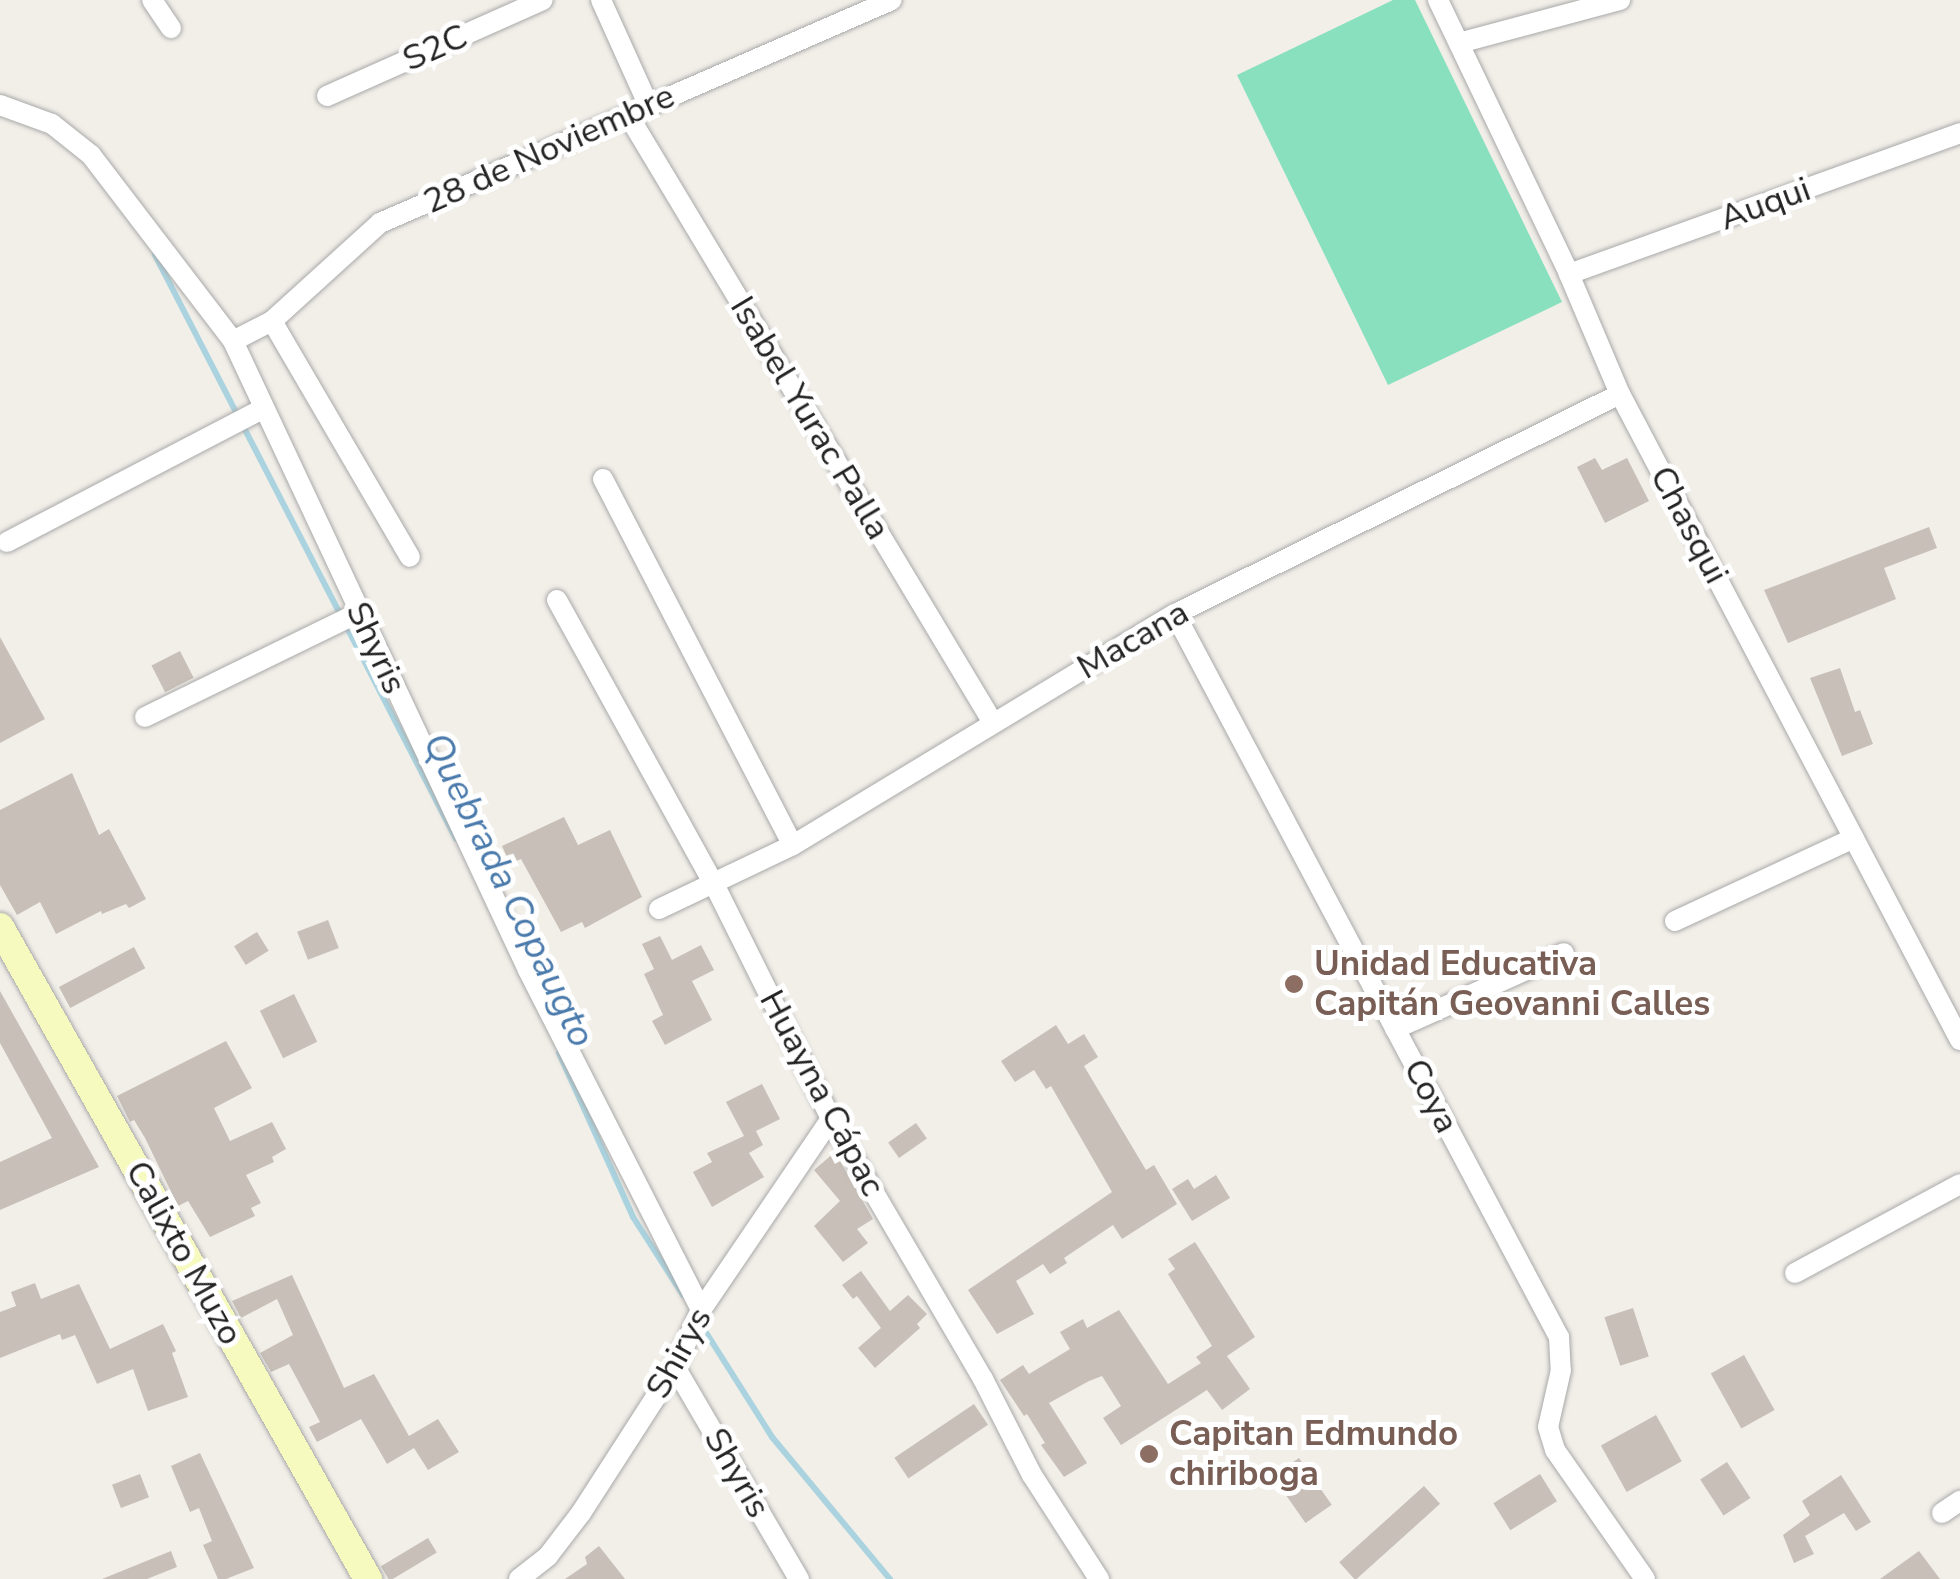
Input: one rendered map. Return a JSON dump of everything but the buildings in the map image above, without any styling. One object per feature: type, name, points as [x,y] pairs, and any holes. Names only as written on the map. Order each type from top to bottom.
[{"type":"street","points":[[152,0],[171,28]]},
{"type":"street","name":"S2C","points":[[327,96],[544,0]]},
{"type":"street","points":[[601,0],[648,104]]},
{"type":"street","name":"28 de Noviembre","points":[[234,342],[272,321],[380,223],[892,0]]},
{"type":"street","name":"Chasqui","points":[[1438,0],[1569,274],[1620,394],[1960,1040]]},
{"type":"street","points":[[1458,43],[1620,0]]},
{"type":"street","name":"Shyris","points":[[0,105],[52,124],[91,155],[234,342],[262,409],[528,970],[700,1310]]},
{"type":"street","name":"Isabel Yurac Palla","points":[[628,115],[992,722]]},
{"type":"street","name":"Auqui","points":[[1569,274],[1960,134]]},
{"type":"street","points":[[272,321],[410,556]]},
{"type":"street","name":"Macana","points":[[659,909],[793,844],[1174,614],[1620,394]]},
{"type":"street","points":[[8,542],[262,409]]},
{"type":"street","points":[[603,479],[793,844]]},
{"type":"street","name":"Huayna Cápac","points":[[556,600],[714,884],[830,1119],[983,1379],[1032,1474],[1099,1579]]},
{"type":"street","points":[[145,717],[360,612]]},
{"type":"street","name":"Coya","points":[[1174,614],[1559,1337],[1561,1370],[1548,1428],[1555,1450],[1645,1579]]},
{"type":"street","points":[[1675,921],[1854,838]]},
{"type":"street","name":"Calixto Muzo","points":[[0,927],[368,1579]]},
{"type":"street","points":[[1395,1029],[1564,953]]},
{"type":"street","name":"Shirys","points":[[520,1579],[548,1556],[580,1512],[675,1367],[700,1310],[830,1119]]},
{"type":"street","points":[[1795,1273],[1960,1184]]},
{"type":"street","name":"Shyris","points":[[675,1367],[799,1579]]},
{"type":"green space","points":[[1393,0],[1415,0],[1562,302],[1388,385],[1237,75]]},
{"type":"waterway","name":"Quebrada Copaugto","points":[[155,255],[456,839]]},
{"type":"waterway","name":"Quebrada Copaugto","points":[[559,1053],[633,1217],[683,1295]]},
{"type":"waterway","name":"Quebrada Copaugto","points":[[700,1323],[772,1437],[890,1579]]},
{"type":"place","name":"Unidad Educativa Capitán Geovanni Calles","points":[[1294,984]]},
{"type":"place","name":"Capitan Edmundo chiriboga","points":[[1149,1454]]}]
